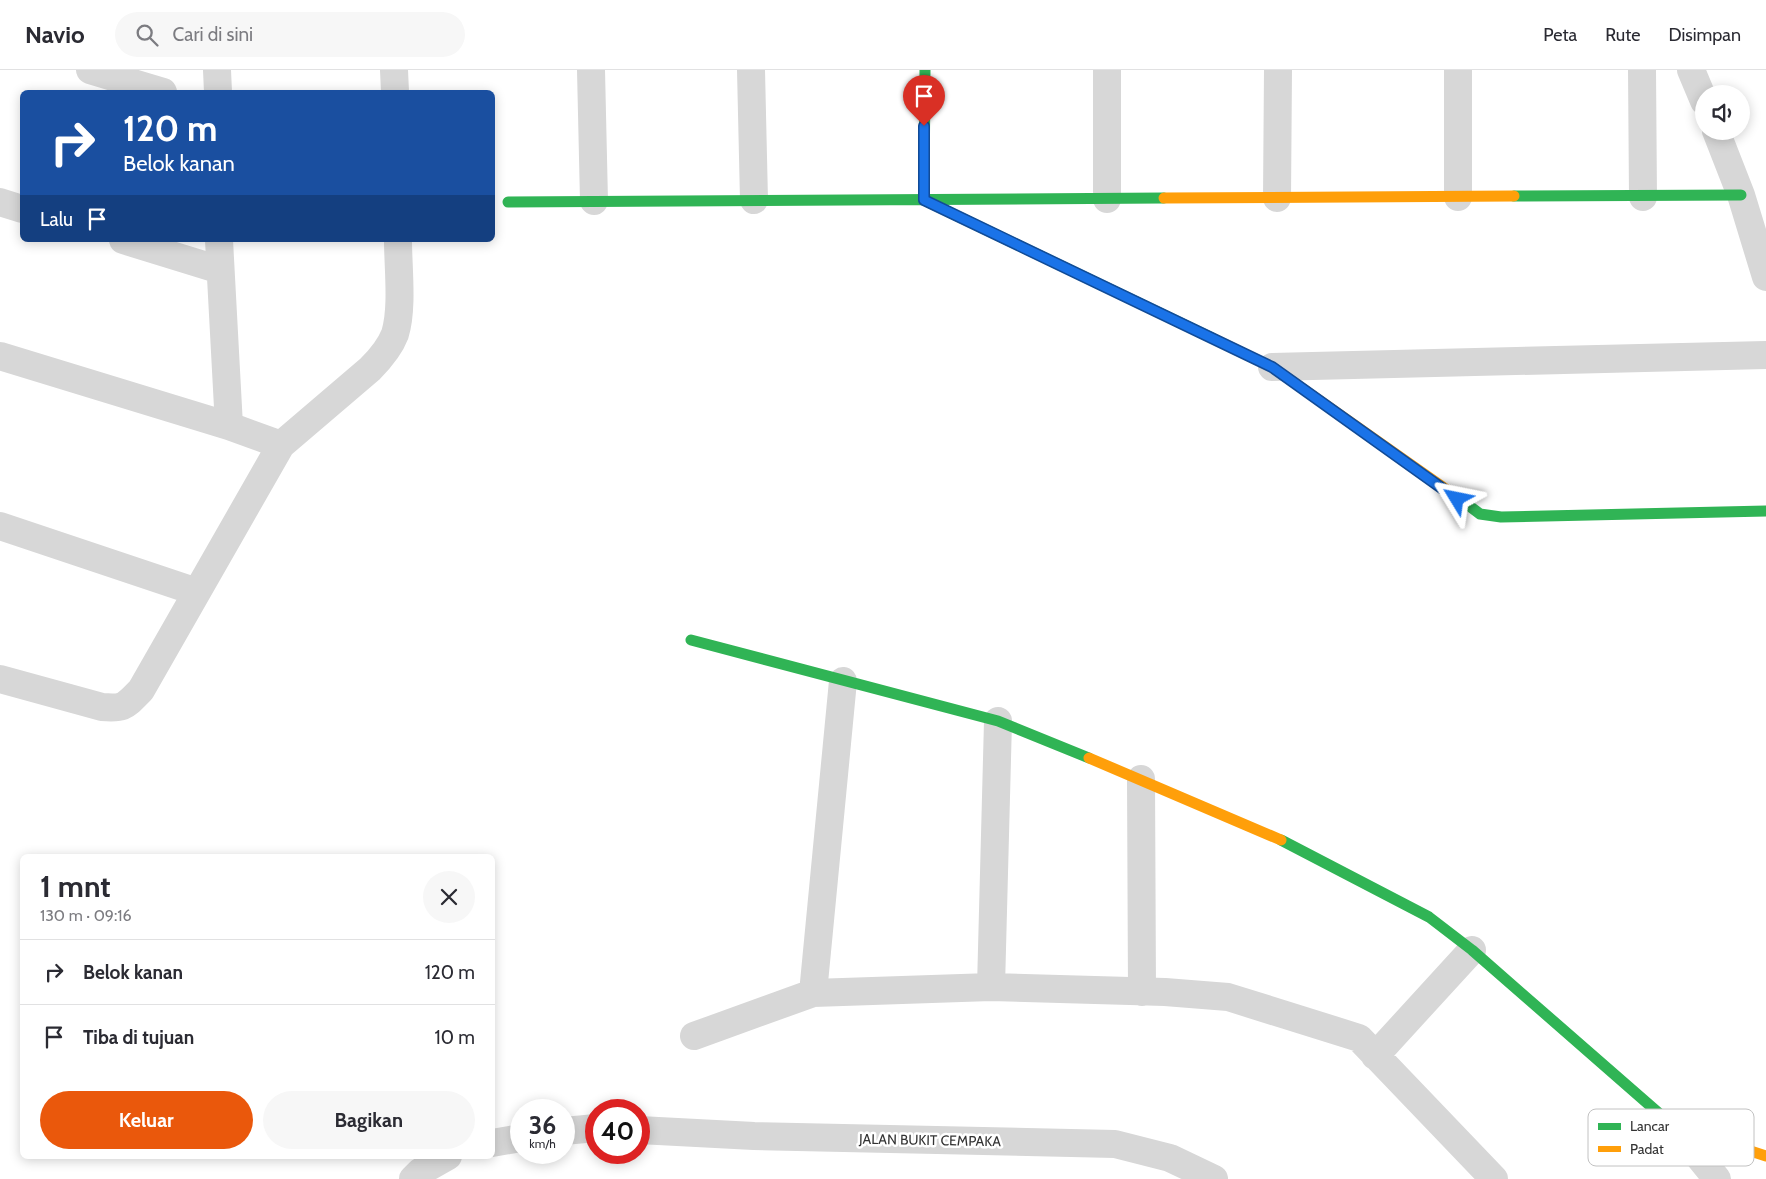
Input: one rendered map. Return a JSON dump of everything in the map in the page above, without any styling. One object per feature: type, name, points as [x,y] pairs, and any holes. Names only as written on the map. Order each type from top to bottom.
[{"type":"street","points":[[90,70],[156,90]]},
{"type":"street","points":[[217,70],[218,90]]},
{"type":"street","points":[[394,70],[395,90]]},
{"type":"street","points":[[591,70],[594,201]]},
{"type":"street","points":[[751,70],[754,200]]},
{"type":"street","points":[[924,200],[925,70]]},
{"type":"street","points":[[1107,70],[1107,199]]},
{"type":"street","points":[[1277,198],[1278,70]]},
{"type":"street","points":[[1458,70],[1458,197]]},
{"type":"street","points":[[1642,70],[1644,196]]},
{"type":"street","points":[[1691,70],[1697,85]]},
{"type":"street","points":[[1720,140],[1741,195],[1766,277]]},
{"type":"street","points":[[508,202],[1741,195]]},
{"type":"street","points":[[924,200],[1272,367],[1472,509],[1486,516],[1766,511]]},
{"type":"street","points":[[0,202],[20,208]]},
{"type":"street","points":[[129,242],[220,270]]},
{"type":"street","points":[[219,242],[229,426]]},
{"type":"street","points":[[0,679],[102,707],[116,708],[124,706],[141,690],[281,445],[370,370],[379,360],[394,335],[399,314],[398,242]]},
{"type":"street","points":[[0,356],[229,426],[281,445]]},
{"type":"street","points":[[1272,367],[1766,356]]},
{"type":"street","points":[[0,526],[197,592]]},
{"type":"street","points":[[691,640],[998,721],[1141,779],[1284,841],[1429,917],[1472,950],[1654,1109]]},
{"type":"street","points":[[813,994],[843,681]]},
{"type":"street","points":[[991,987],[998,721]]},
{"type":"street","points":[[1141,779],[1142,992]]},
{"type":"street","points":[[1375,1056],[1472,950]]},
{"type":"street","points":[[694,1036],[813,994],[991,987],[1165,992],[1228,997],[1359,1038],[1494,1179]]},
{"type":"street","name":"JALAN BUKIT CEMPAKA","points":[[650,1131],[754,1136],[1115,1144],[1170,1158],[1214,1179]]},
{"type":"street","points":[[495,1142],[510,1140]]},
{"type":"street","points":[[1754,1152],[1766,1156]]},
{"type":"street","points":[[413,1179],[420,1172],[443,1159]]},
{"type":"street","points":[[1706,1166],[1717,1179]]},
{"type":"traffic: fast","points":[[925,70],[924,200],[1212,338]]},
{"type":"traffic: fast","points":[[1514,196],[1741,195]]},
{"type":"traffic: fast","points":[[508,202],[1164,198]]},
{"type":"traffic: fast","points":[[1464,502],[1480,514],[1501,517],[1766,511]]},
{"type":"traffic: fast","points":[[691,640],[998,721],[1089,758]]},
{"type":"traffic: fast","points":[[1281,840],[1429,917],[1472,950],[1654,1109]]},
{"type":"traffic: slow","points":[[1164,198],[1514,196]]},
{"type":"traffic: slow","points":[[1212,338],[1272,367],[1464,502]]},
{"type":"traffic: slow","points":[[1089,758],[1281,840]]},
{"type":"traffic: slow","points":[[1754,1152],[1766,1156]]},
{"type":"route","points":[[924,126],[924,200],[1272,367],[1457,499]]}]
